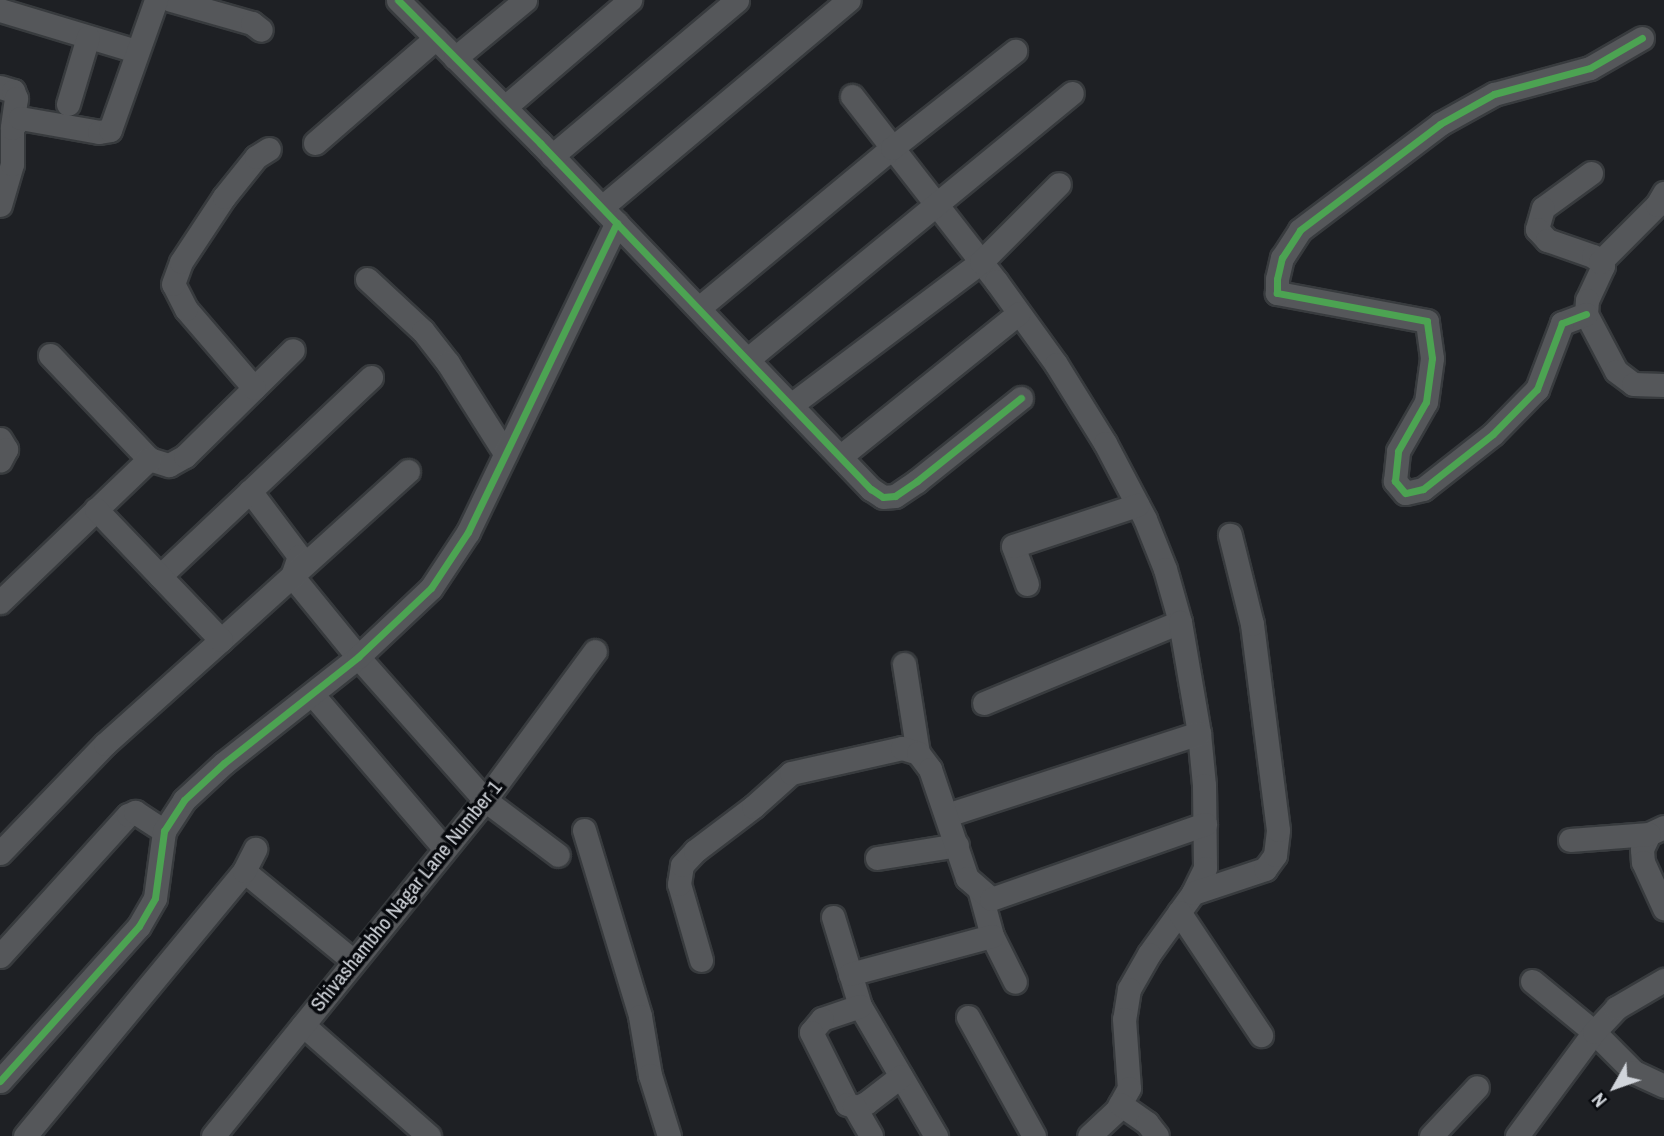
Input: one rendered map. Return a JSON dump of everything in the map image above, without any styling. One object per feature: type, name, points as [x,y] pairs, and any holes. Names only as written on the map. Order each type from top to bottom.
[{"type":"street","points":[[12,128],[20,118],[99,132],[110,130],[156,0]]},
{"type":"street","points":[[171,0],[252,23],[261,30]]},
{"type":"street","points":[[455,58],[525,0]]},
{"type":"street","points":[[505,107],[630,0]]},
{"type":"street","points":[[552,156],[737,0]]},
{"type":"street","points":[[0,1082],[139,926],[155,898],[164,831],[184,800],[224,763],[358,657],[431,588],[468,532],[609,215],[849,0]]},
{"type":"street","points":[[409,4],[455,58],[871,489],[883,497],[895,496],[1021,398]]},
{"type":"street","points":[[0,10],[136,51]]},
{"type":"street","points":[[68,104],[88,37]]},
{"type":"street","points":[[314,143],[436,38]]},
{"type":"street","points":[[1586,314],[1562,323],[1537,389],[1493,434],[1423,489],[1405,494],[1395,481],[1398,451],[1426,402],[1432,358],[1427,321],[1277,293],[1277,279],[1282,258],[1300,230],[1440,124],[1494,94],[1590,68],[1642,38]]},
{"type":"street","points":[[699,308],[892,148],[1015,51]]},
{"type":"street","points":[[0,87],[13,91],[16,98],[12,128],[12,164],[0,205]]},
{"type":"street","points":[[748,359],[1072,93]]},
{"type":"street","points":[[852,96],[1019,313],[1105,443],[1166,569],[1180,622],[1199,733],[1205,868],[1193,893],[1129,989],[1125,1019],[1129,1088],[1120,1104],[1089,1136]]},
{"type":"street","points":[[254,388],[186,309],[173,284],[181,261],[224,197],[256,157],[270,149]]},
{"type":"street","points":[[1591,173],[1543,208],[1537,229],[1547,240],[1600,261],[1602,266],[1587,300],[1586,314],[1616,371],[1633,384],[1664,385]]},
{"type":"street","points":[[791,405],[981,262],[1059,184]]},
{"type":"street","points":[[1600,261],[1657,205],[1664,193]]},
{"type":"street","points":[[367,279],[423,331],[448,363],[505,453]]},
{"type":"street","points":[[841,456],[1019,313]]},
{"type":"street","points":[[50,355],[149,459],[160,464],[177,462],[293,350]]},
{"type":"street","points":[[160,576],[371,377]]},
{"type":"street","points":[[0,439],[6,449],[0,461]]},
{"type":"street","points":[[0,602],[149,459]]},
{"type":"street","points":[[0,853],[105,744],[408,471]]},
{"type":"street","points":[[250,491],[299,556],[292,576]]},
{"type":"street","points":[[1027,584],[1013,546],[1137,505]]},
{"type":"street","points":[[96,509],[221,640]]},
{"type":"street","points":[[1193,893],[1265,869],[1275,855],[1278,830],[1252,624],[1230,535]]},
{"type":"street","points":[[292,576],[358,657],[485,800],[558,855]]},
{"type":"street","points":[[984,703],[1180,622]]},
{"type":"street","name":"Shivashambho Nagar Lane Number 1","points":[[213,1136],[485,800],[595,651]]},
{"type":"street","points":[[904,664],[918,753],[930,769],[967,878],[991,899],[1205,824]]},
{"type":"street","points":[[313,695],[444,848]]},
{"type":"street","points":[[947,815],[1199,733]]},
{"type":"street","points":[[701,960],[678,884],[682,865],[695,851],[753,807],[791,772],[902,748],[918,753]]},
{"type":"street","points":[[0,956],[128,815],[135,812],[164,831]]},
{"type":"street","points":[[584,830],[640,1016],[650,1075],[669,1136]]},
{"type":"street","points":[[1570,840],[1656,831]]},
{"type":"street","points":[[1656,831],[1642,849],[1643,862],[1664,908]]},
{"type":"street","points":[[877,858],[957,845]]},
{"type":"street","points":[[25,1136],[244,871],[255,849]]},
{"type":"street","points":[[244,871],[353,961]]},
{"type":"street","points":[[980,892],[992,936],[1015,982]]},
{"type":"street","points":[[1179,912],[1261,1034]]},
{"type":"street","points":[[833,917],[860,1006],[936,1136]]},
{"type":"street","points":[[850,974],[992,936]]},
{"type":"street","points":[[1517,1136],[1594,1032],[1616,1008],[1664,980]]},
{"type":"street","points":[[1532,981],[1594,1032],[1634,1072],[1664,1086]]},
{"type":"street","points":[[860,1006],[822,1018],[811,1032],[847,1104],[854,1106],[866,1103],[901,1076]]},
{"type":"street","points":[[968,1017],[1034,1136]]},
{"type":"street","points":[[303,1024],[429,1136]]},
{"type":"street","points":[[1432,1136],[1477,1087]]},
{"type":"street","points":[[1120,1104],[1147,1123],[1157,1136]]},
{"type":"street","points":[[854,1106],[871,1136]]},
{"type":"cycle path","points":[[398,0],[540,143],[871,489],[883,497],[895,496],[917,481],[1021,398]]},
{"type":"cycle path","points":[[1586,314],[1562,323],[1537,389],[1493,434],[1423,489],[1405,493],[1395,481],[1398,451],[1426,402],[1432,358],[1427,321],[1277,293],[1277,279],[1282,258],[1300,230],[1440,124],[1494,94],[1590,68],[1642,38]]},
{"type":"cycle path","points":[[0,1081],[139,926],[155,898],[164,831],[184,800],[224,763],[358,657],[431,588],[468,532],[617,223]]}]
